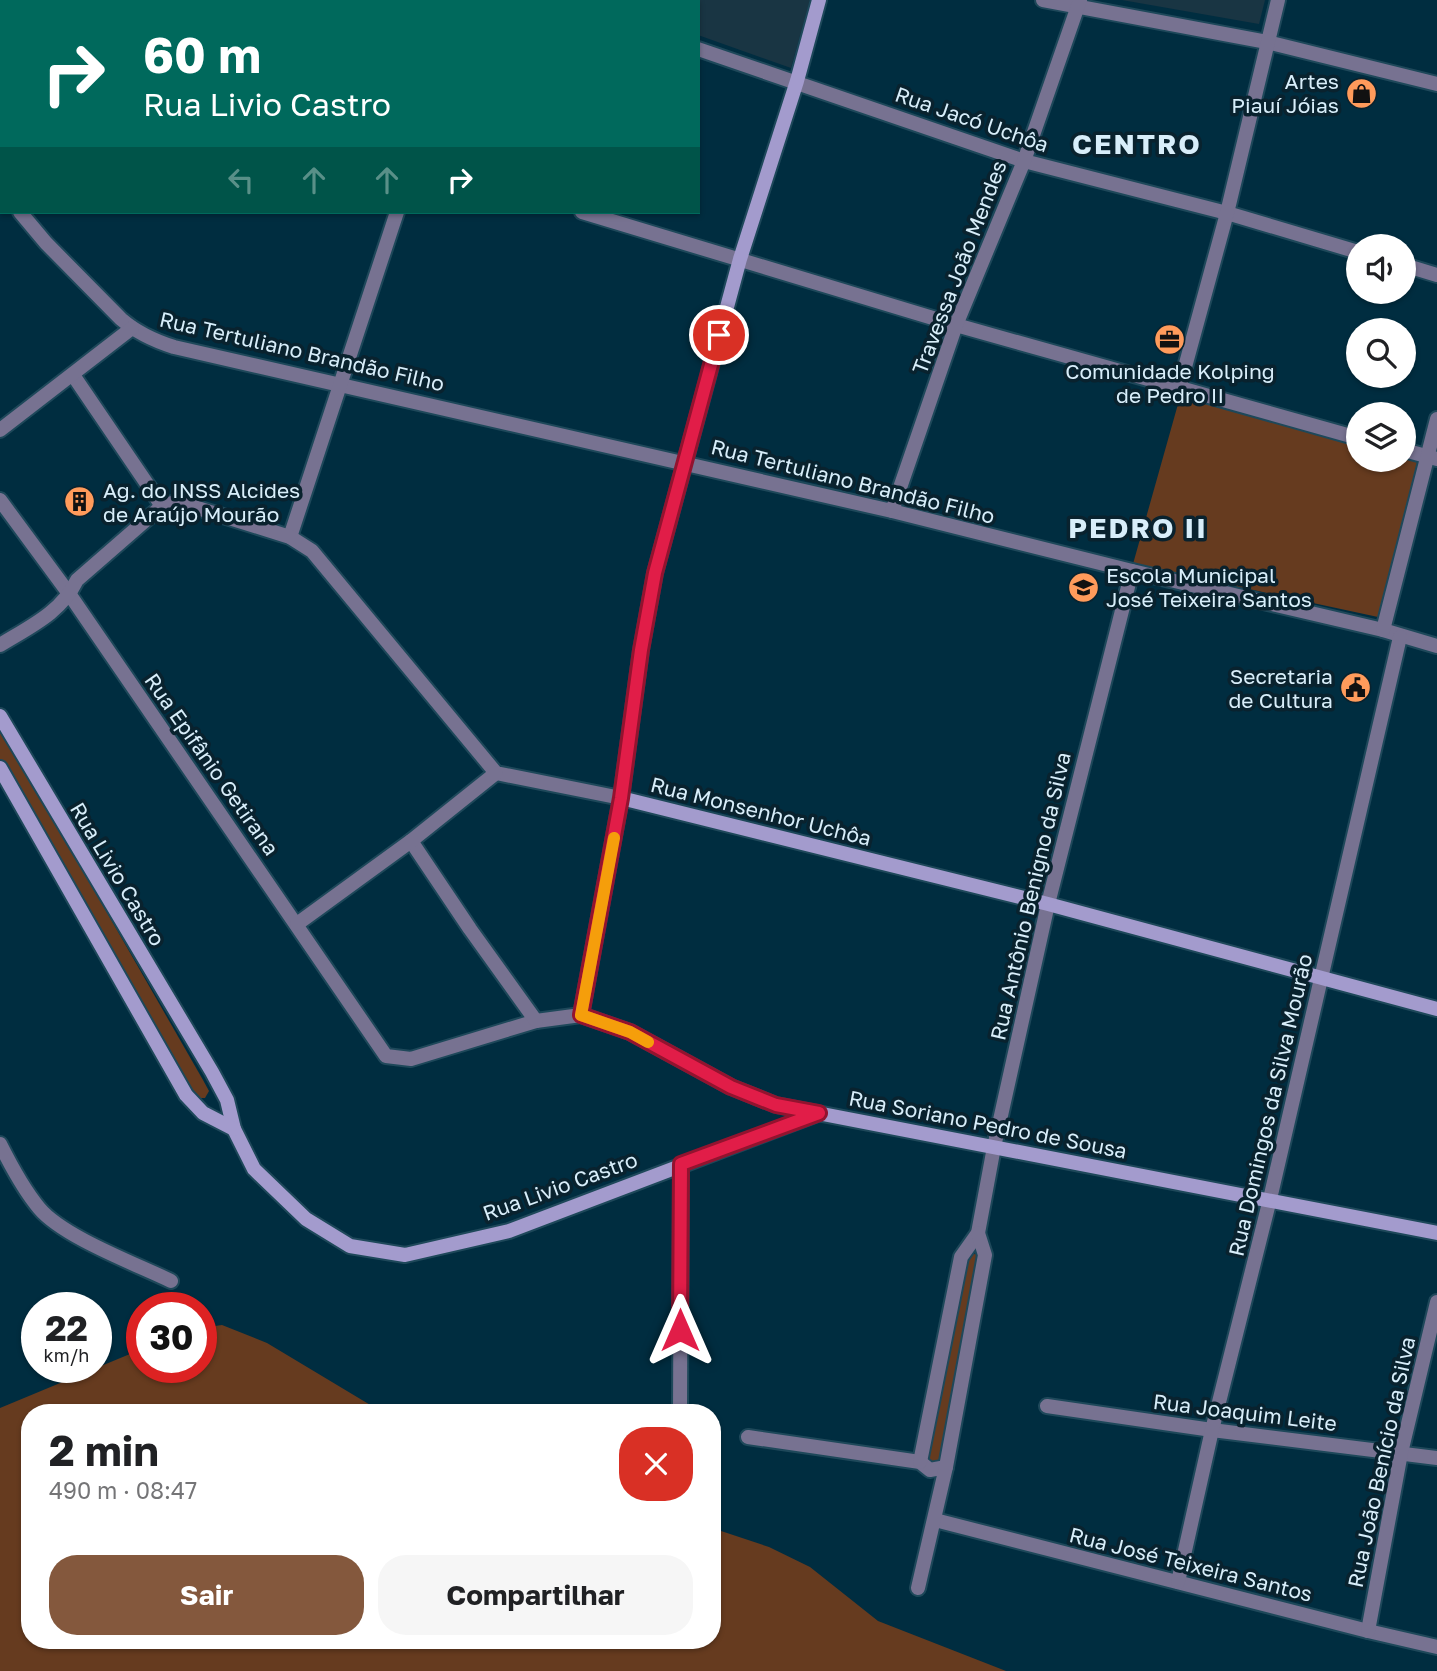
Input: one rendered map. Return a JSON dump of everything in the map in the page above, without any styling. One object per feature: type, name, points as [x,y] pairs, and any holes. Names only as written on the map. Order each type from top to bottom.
[{"type":"street","points":[[581,1015],[621,798],[641,650],[655,573],[740,259],[820,0]]},
{"type":"street","points":[[1043,0],[1079,3],[1267,42],[1437,84]]},
{"type":"street","points":[[1179,389],[1227,213],[1278,0]]},
{"type":"street","name":"Travessa João Mendes","points":[[892,511],[956,324],[1024,161],[1079,3]]},
{"type":"street","name":"Rua Jacó Uchôa","points":[[700,50],[1024,161],[1227,213],[1346,248]]},
{"type":"street","name":"Rua Tertuliano Brandão Filho","points":[[22,214],[54,251],[132,328],[174,347],[892,511],[1383,630],[1437,646]]},
{"type":"street","points":[[290,537],[396,214]]},
{"type":"street","points":[[589,214],[1179,389],[1346,435]]},
{"type":"street","points":[[1416,269],[1437,275]]},
{"type":"street","points":[[0,430],[132,328]]},
{"type":"street","points":[[73,375],[162,506]]},
{"type":"street","points":[[1383,630],[1432,458],[1437,419]]},
{"type":"street","name":"Rua Epifânio Getirana","points":[[0,499],[70,595],[386,1056]]},
{"type":"street","points":[[0,645],[50,614],[70,595],[77,580],[162,506],[172,503],[191,506],[290,537],[312,551],[496,773],[411,841],[297,924]]},
{"type":"street","name":"Rua Antônio Benigno da Silva","points":[[920,1462],[961,1257],[978,1233],[994,1147],[1048,904],[1132,571]]},
{"type":"street","name":"Rua Domingos da Silva Mourão","points":[[1178,1582],[1400,636]]},
{"type":"street","name":"Rua Livio Castro","points":[[0,716],[228,1100],[234,1129],[254,1169],[306,1219],[350,1246],[405,1255],[509,1231],[819,1113]]},
{"type":"street","points":[[0,768],[186,1095],[203,1113],[234,1129]]},
{"type":"street","name":"Rua Monsenhor Uchôa","points":[[496,773],[621,798],[1048,904],[1437,1009]]},
{"type":"street","points":[[411,841],[536,1021]]},
{"type":"street","name":"Rua Soriano Pedro de Sousa","points":[[386,1056],[411,1059],[536,1021],[581,1015],[630,1032],[731,1087],[776,1105],[1437,1233]]},
{"type":"street","points":[[0,1144],[13,1171],[41,1210],[67,1231],[171,1282]]},
{"type":"street","points":[[680,1404],[681,1164]]},
{"type":"street","name":"Rua Antônio Benigno da Silva","points":[[918,1588],[946,1468],[985,1255],[978,1233]]},
{"type":"street","name":"Rua João Benício da Silva","points":[[1368,1631],[1401,1453],[1437,1301]]},
{"type":"street","name":"Rua Joaquim Leite","points":[[1047,1406],[1437,1458]]},
{"type":"street","points":[[748,1437],[920,1462],[930,1470],[946,1468]]},
{"type":"street","name":"Rua José Teixeira Santos","points":[[935,1520],[1437,1647]]},
{"type":"shaded area","points":[[700,0],[810,0],[791,68],[700,36]]},
{"type":"shaded area","points":[[1122,0],[1265,0],[1259,24]]},
{"type":"shaded area","points":[[1180,397],[1346,443],[1346,472],[1415,472],[1378,617],[1133,564]]},
{"type":"shaded area","points":[[0,726],[203,1080],[209,1091],[205,1098],[198,1098],[191,1092],[0,760]]},
{"type":"shaded area","points":[[966,1253],[982,1255],[941,1463],[923,1460]]},
{"type":"shaded area","points":[[222,1325],[267,1343],[369,1404],[21,1404],[21,1649],[721,1649],[721,1531],[769,1547],[810,1567],[878,1621],[1006,1671],[0,1671],[0,1408],[60,1383],[112,1383],[112,1361],[126,1356],[126,1383],[217,1383],[217,1326]]},
{"type":"slow traffic","points":[[614,838],[581,1015],[630,1032],[648,1042]]},
{"type":"place","name":"Artes Piauí Jóias","points":[[1362,93]]},
{"type":"place","name":"Comunidade Kolping de Pedro II","points":[[1170,339]]},
{"type":"place","name":"Ag. do INSS Alcides de Araújo Mourão","points":[[80,502]]},
{"type":"place","name":"Escola Municipal José Teixeira Santos","points":[[1083,587]]},
{"type":"place","name":"Secretaria de Cultura","points":[[1356,688]]},
{"type":"district","name":"CENTRO","points":[[1137,143]]},
{"type":"district","name":"PEDRO II","points":[[1138,527]]},
{"type":"route","points":[[680,1330],[681,1164],[819,1113],[776,1105],[731,1087],[630,1032],[581,1015],[621,798],[641,650],[655,573],[719,335]]}]
